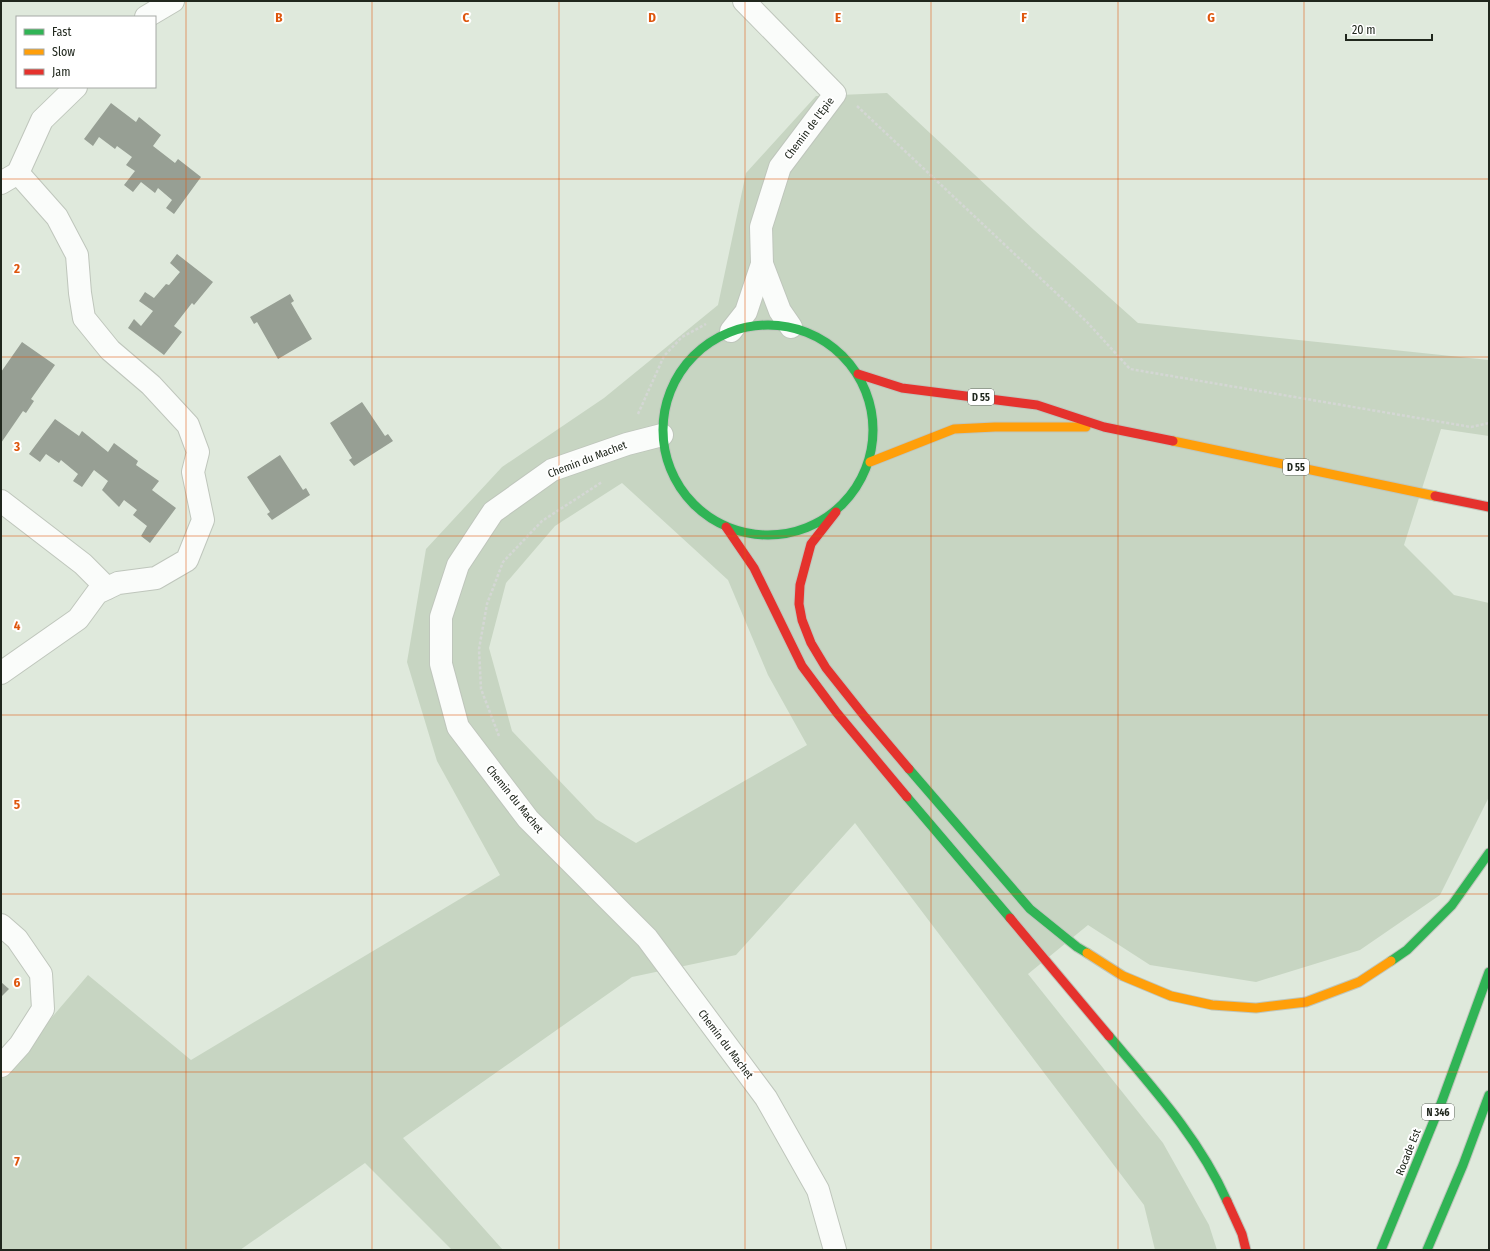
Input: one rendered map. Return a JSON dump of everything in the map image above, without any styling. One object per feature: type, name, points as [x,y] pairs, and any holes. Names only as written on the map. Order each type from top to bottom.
[{"type":"main road","points":[[836,512],[811,527],[784,535],[755,535],[726,528],[701,512],[681,490],[668,464],[662,435],[666,402],[680,372],[702,347],[731,331],[763,324],[791,327],[817,336],[840,352],[858,374],[870,402],[874,432],[870,462],[856,489],[811,544],[800,585],[799,604],[802,620],[811,643],[826,668],[865,717],[1030,909],[1077,947],[1123,976],[1171,996],[1212,1005],[1256,1008],[1306,1002],[1359,982],[1407,950],[1452,906],[1489,853]]},
{"type":"main road","name":"D 55","points":[[858,374],[902,388],[948,392],[1037,405],[1104,427],[1489,506]]},
{"type":"main road","name":"D 55","points":[[870,462],[954,429],[995,427],[1104,427]]},
{"type":"main road","points":[[726,528],[754,568],[802,666],[842,718],[1175,1114],[1216,1176],[1242,1234],[1246,1250]]},
{"type":"main road","name":"Rocade Est","points":[[1381,1250],[1442,1101],[1489,972]]},
{"type":"main road","points":[[1427,1250],[1463,1165],[1489,1095]]},
{"type":"street","points":[[148,16],[173,1]]},
{"type":"street","name":"Chemin de l'Epie","points":[[744,1],[835,94],[780,167],[761,227],[762,264],[780,310],[791,327]]},
{"type":"street","points":[[1,673],[78,618],[97,593],[118,583],[156,578],[187,560],[202,520],[193,472],[198,452],[188,425],[151,385],[110,350],[84,318],[76,255],[57,217],[10,178],[42,120],[75,88]]},
{"type":"street","name":"Chemin de l'Epie","points":[[731,331],[746,312],[762,264]]},
{"type":"street","name":"Chemin du Machet","points":[[662,435],[627,444],[552,470],[493,512],[458,565],[441,617],[441,664],[458,727],[528,819],[647,938],[766,1098],[818,1190],[835,1250]]},
{"type":"street","points":[[1,501],[83,564],[107,588]]},
{"type":"street","points":[[1,925],[17,940],[41,974],[43,1009],[20,1045],[1,1066]]},
{"type":"path","points":[[835,94],[858,107],[899,145],[1087,322],[1130,370],[1471,427],[1489,423]]},
{"type":"path","points":[[636,417],[664,356],[682,337],[707,324]]},
{"type":"path","points":[[502,743],[481,689],[479,649],[487,604],[503,562],[542,521],[606,479]]},
{"type":"green space","points":[[887,93],[1034,230],[1138,323],[1489,360],[1489,436],[1441,429],[1404,545],[1454,595],[1489,603],[1489,797],[1440,895],[1360,950],[1256,982],[1150,965],[1088,925],[1028,974],[1163,1143],[1209,1225],[1217,1250],[1155,1250],[1144,1205],[855,823],[736,955],[632,977],[403,1138],[503,1250],[452,1250],[365,1163],[240,1250],[1,1250],[1,1077],[88,975],[191,1060],[500,875],[437,761],[407,662],[426,549],[502,467],[604,398],[718,305],[746,173],[816,96]],"holes":[[[622,483],[728,580],[768,675],[807,745],[636,843],[596,819],[512,731],[489,648],[506,583],[555,526]]]},
{"type":"building","points":[[111,103],[136,122],[139,117],[161,135],[153,146],[175,163],[178,159],[201,177],[174,214],[166,208],[172,200],[158,188],[155,193],[141,182],[133,192],[124,185],[135,171],[126,165],[132,157],[117,146],[115,149],[99,137],[93,146],[84,139]]},
{"type":"building","points":[[177,254],[213,282],[194,305],[192,303],[174,326],[182,332],[164,355],[128,328],[134,319],[141,326],[153,311],[139,301],[145,292],[154,298],[166,284],[169,285],[180,272],[170,263]]},
{"type":"building","points":[[290,294],[294,301],[291,303],[312,339],[278,359],[257,322],[254,324],[250,317]]},
{"type":"building","points":[[22,342],[55,365],[31,399],[34,401],[26,413],[23,411],[1,443],[1,372]]},
{"type":"building","points":[[362,402],[385,436],[388,434],[393,441],[354,466],[349,460],[352,458],[330,423]]},
{"type":"building","points":[[55,419],[79,436],[82,431],[108,452],[114,443],[138,461],[136,465],[159,481],[152,490],[176,508],[150,543],[141,536],[147,526],[133,515],[137,510],[124,500],[119,507],[102,490],[108,481],[94,470],[82,487],[73,481],[78,474],[61,460],[59,463],[46,454],[40,462],[29,454]]},
{"type":"building","points":[[280,455],[303,490],[306,488],[310,495],[272,520],[267,514],[270,512],[247,477]]},
{"type":"building","points":[[1,982],[9,989],[1,997]]},
{"type":"traffic: fast","points":[[758,325],[778,325],[799,329],[818,337],[835,349],[849,363],[861,380],[869,399],[873,420],[873,430],[873,440],[869,461],[861,480],[849,497],[835,511],[818,523],[799,531],[778,535],[758,535],[737,531],[718,523],[701,511],[687,497],[675,480],[667,461],[663,440],[663,420],[667,399],[675,380],[687,363],[701,349],[718,337],[737,329],[758,325]]},
{"type":"traffic: fast","points":[[909,769],[1030,909],[1077,947],[1087,953]]},
{"type":"traffic: fast","points":[[907,797],[1010,918]]},
{"type":"traffic: fast","points":[[1391,961],[1407,950],[1452,905],[1489,853]]},
{"type":"traffic: fast","points":[[1381,1250],[1442,1101],[1489,972]]},
{"type":"traffic: fast","points":[[1109,1036],[1174,1114],[1203,1156],[1227,1201]]},
{"type":"traffic: fast","points":[[1427,1250],[1463,1165],[1489,1095]]},
{"type":"traffic: slow","points":[[870,462],[954,429],[995,427],[1086,427]]},
{"type":"traffic: slow","points":[[1173,441],[1435,496]]},
{"type":"traffic: slow","points":[[1087,953],[1123,976],[1171,996],[1212,1005],[1256,1008],[1306,1002],[1359,982],[1391,961]]},
{"type":"traffic: jam","points":[[858,374],[902,388],[1037,405],[1104,427],[1173,441]]},
{"type":"traffic: jam","points":[[1435,496],[1489,507]]},
{"type":"traffic: jam","points":[[836,512],[811,544],[800,585],[799,604],[802,620],[811,643],[826,668],[909,769]]},
{"type":"traffic: jam","points":[[726,527],[754,568],[802,666],[837,713],[907,797]]},
{"type":"traffic: jam","points":[[1010,918],[1109,1036]]},
{"type":"traffic: jam","points":[[1227,1201],[1242,1234],[1246,1250]]}]
